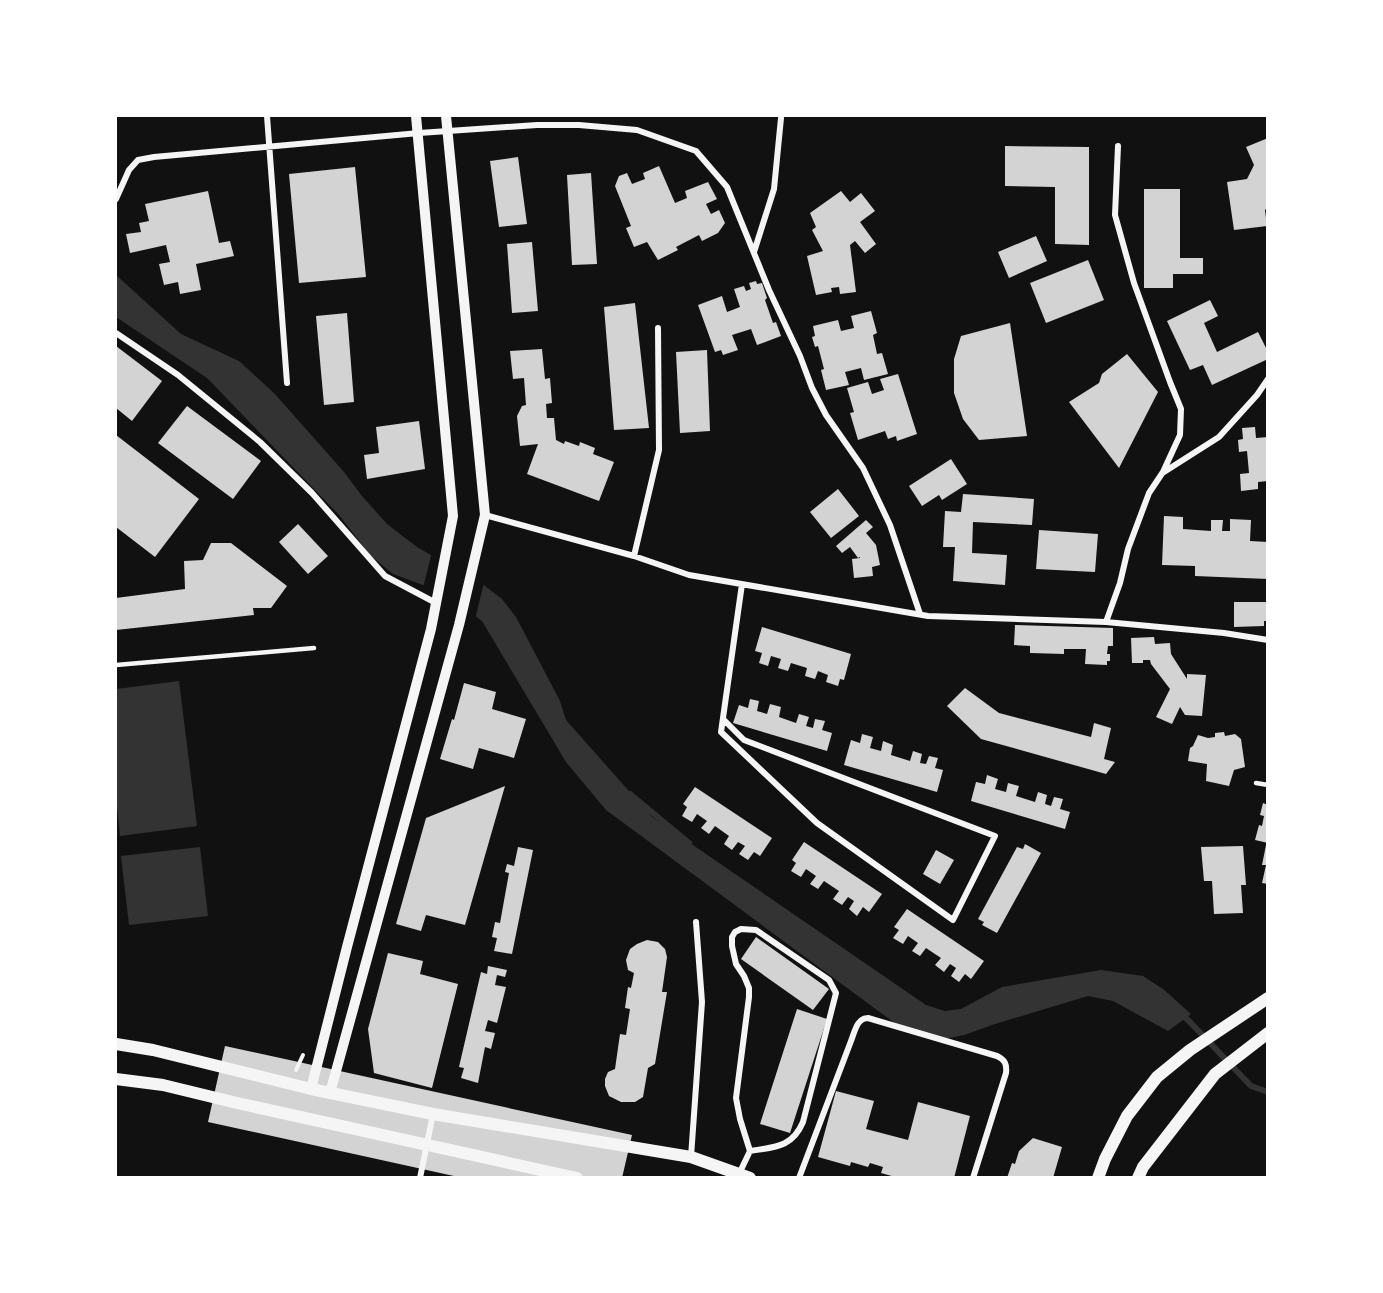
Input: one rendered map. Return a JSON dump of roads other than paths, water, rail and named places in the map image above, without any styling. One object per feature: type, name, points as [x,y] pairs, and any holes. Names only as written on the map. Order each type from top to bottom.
[{"type":"main road","points":[[1098,1178],[1127,1116],[1157,1077],[1194,1048],[1268,998]]},
{"type":"main road","points":[[1138,1178],[1143,1167],[1215,1074],[1268,1033]]},
{"type":"main road","points":[[116,1044],[153,1050],[311,1089],[433,1114],[691,1157],[745,1176]]},
{"type":"main road","points":[[116,1079],[163,1084],[237,1103],[428,1144],[538,1173],[576,1178]]},
{"type":"street","points":[[267,116],[287,383]]},
{"type":"street","points":[[311,1089],[431,629],[453,516],[416,116]]},
{"type":"street","points":[[330,1093],[459,625],[485,515],[446,116]]},
{"type":"street","points":[[754,253],[774,189],[781,118]]},
{"type":"street","points":[[116,198],[129,170],[138,160],[418,134],[537,125],[579,125],[637,130],[696,151],[727,187],[826,415],[863,468],[890,525],[920,614]]},
{"type":"street","points":[[1106,622],[1120,583],[1128,549],[1149,493],[1164,472],[1180,435],[1181,409],[1134,283],[1115,215],[1118,146]]},
{"type":"street","points":[[634,556],[659,450],[658,328]]},
{"type":"street","points":[[116,333],[178,375],[260,442],[312,493],[385,576],[438,597]]},
{"type":"street","points":[[1164,472],[1219,437],[1257,395],[1268,379]]},
{"type":"street","points":[[485,515],[634,556],[689,574],[928,616],[1106,622],[1224,633],[1268,640]]},
{"type":"street","points":[[723,719],[744,740],[996,836],[953,920],[817,823],[721,732],[742,584]]},
{"type":"street","points":[[691,1157],[702,1002],[696,922]]},
{"type":"street","points":[[745,1176],[750,1151],[736,1098],[749,988],[736,964],[732,945],[732,937],[741,929],[756,930],[829,980],[836,993],[800,1128],[787,1142],[776,1148],[750,1151]]},
{"type":"street","points":[[799,1178],[851,1041],[859,1021],[863,1018],[987,1052],[1004,1059],[1007,1065],[1006,1073],[973,1178]]},
{"type":"street","points":[[420,1178],[433,1114]]},
{"type":"lane","points":[[116,665],[314,648]]},
{"type":"lane","points":[[1256,783],[1268,785]]},
{"type":"waterway","points":[[630,794],[689,843]]},
{"type":"waterway","points":[[1180,1013],[1251,1086],[1268,1092]]}]
